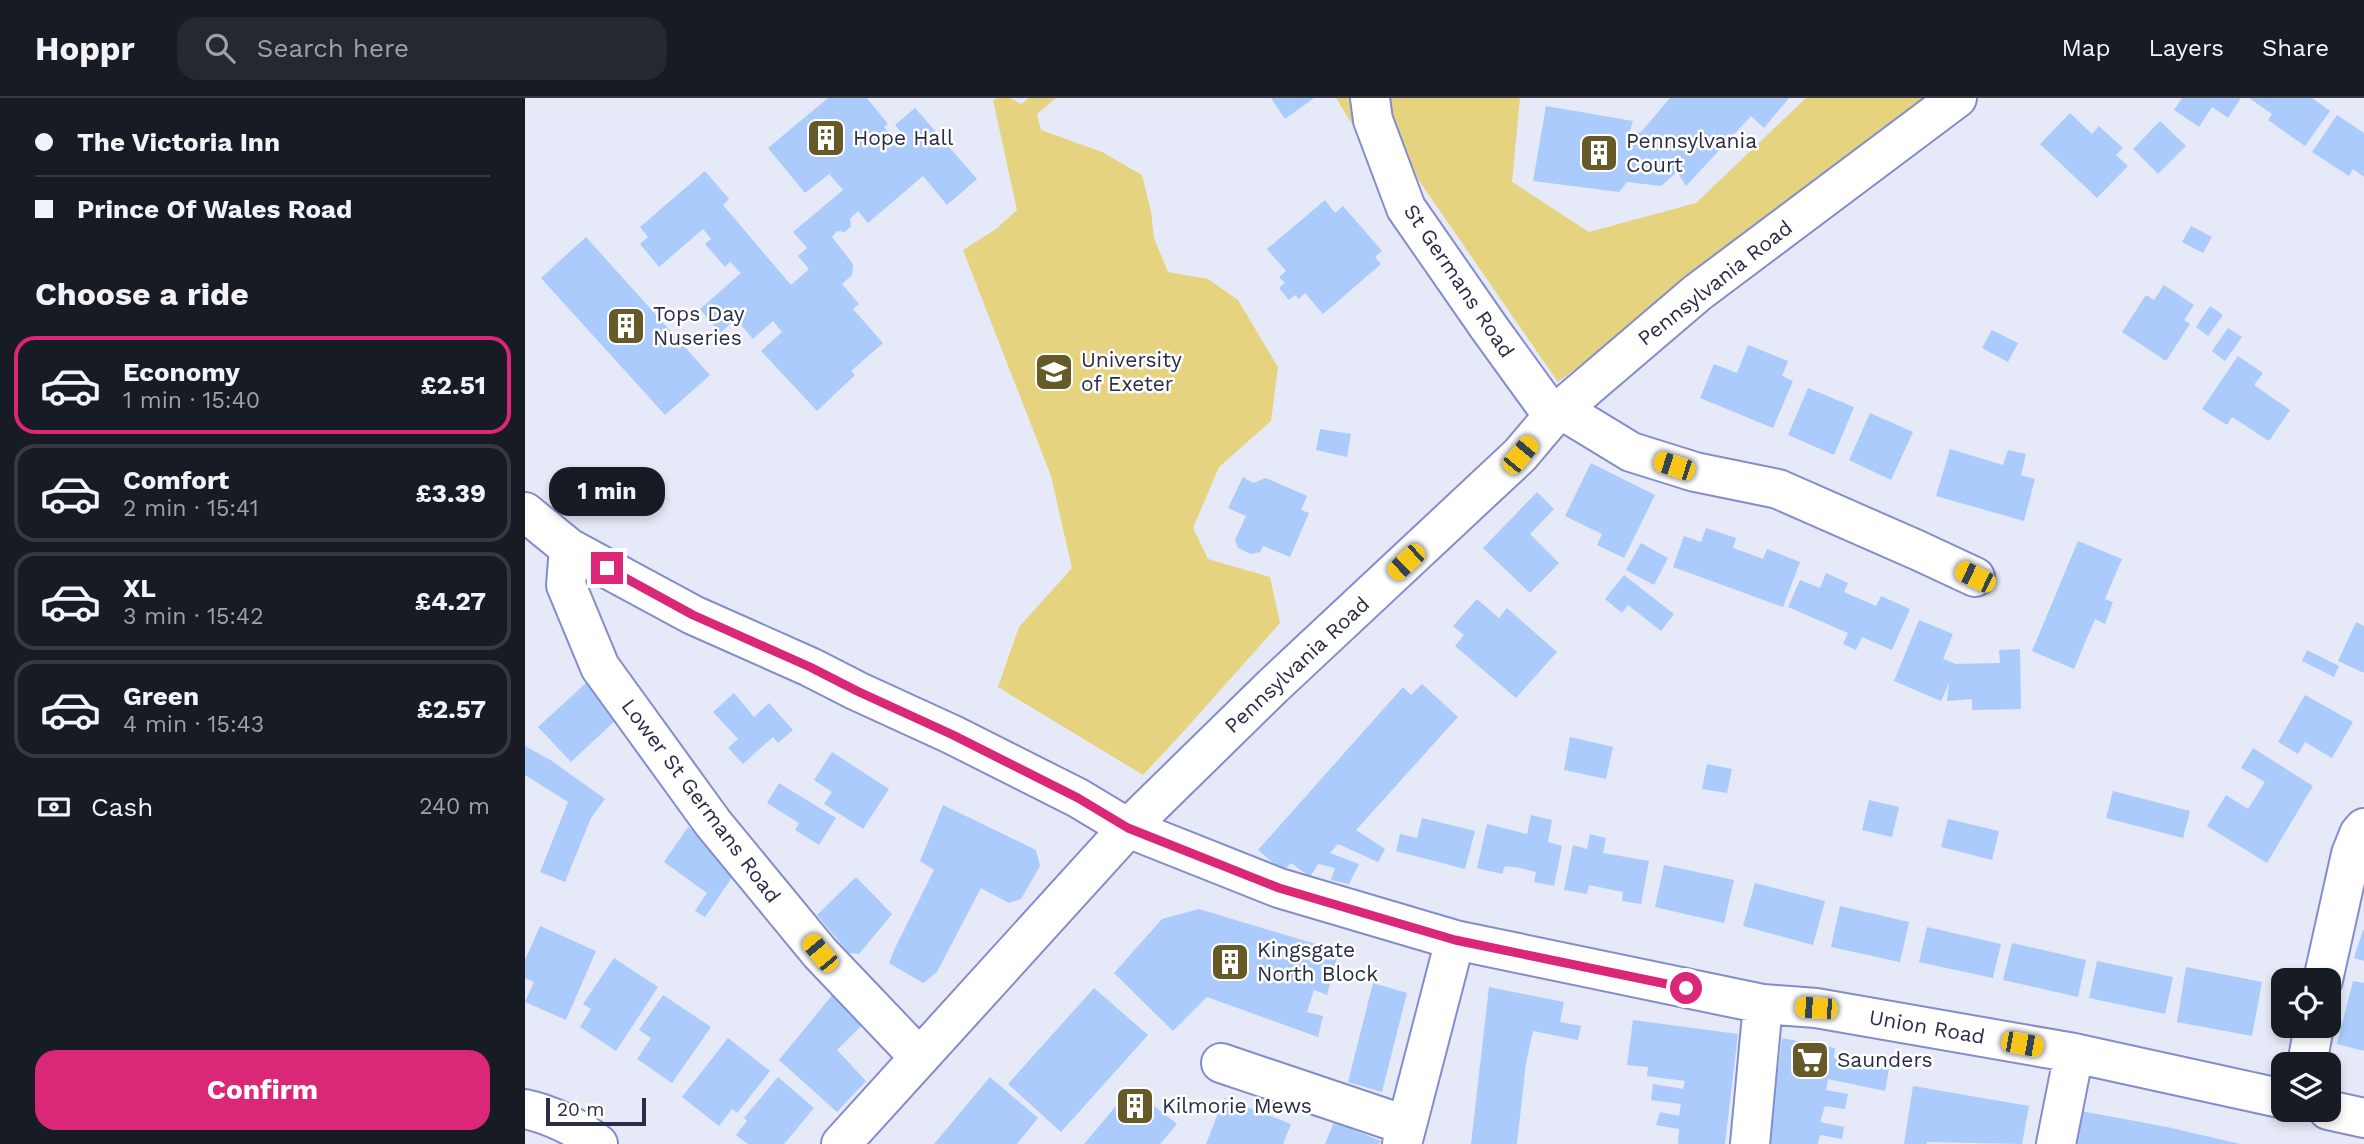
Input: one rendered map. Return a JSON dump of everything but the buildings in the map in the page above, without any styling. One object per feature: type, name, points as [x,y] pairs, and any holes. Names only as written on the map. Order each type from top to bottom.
[{"type":"street","name":"St Germans Road","points":[[1370,98],[1373,120],[1406,208],[1490,329],[1558,413]]},
{"type":"street","name":"Pennsylvania Road","points":[[841,1144],[1128,828],[1273,687],[1520,455],[1558,413],[1697,293],[1957,98]]},
{"type":"street","points":[[1558,413],[1631,452],[1695,472],[1777,489],[1975,577]]},
{"type":"street","name":"Union Road","points":[[525,512],[569,548],[693,615],[810,667],[998,758],[1078,798],[1128,828],[1279,888],[1455,940],[1763,1004],[1816,1008],[2074,1053],[2271,1096]]},
{"type":"street","name":"Lower St Germans Road","points":[[569,548],[566,585],[600,667],[713,823],[820,953],[919,1057]]},
{"type":"street","points":[[2326,968],[2348,863],[2364,828]]},
{"type":"street","points":[[1221,1063],[1403,1135],[1455,940]]},
{"type":"street","points":[[1750,1144],[1763,1004]]},
{"type":"street","points":[[2056,1144],[2074,1053]]},
{"type":"street","points":[[525,1109],[548,1117],[598,1144]]},
{"type":"street","points":[[2341,1113],[2364,1118]]},
{"type":"shaded area","points":[[1010,98],[1021,104],[1029,98],[1056,98],[1037,114],[1041,130],[1102,152],[1142,175],[1154,238],[1168,272],[1208,279],[1238,300],[1278,367],[1271,421],[1219,467],[1193,528],[1208,559],[1270,577],[1280,623],[1143,775],[998,687],[1019,627],[1072,568],[1051,476],[963,250],[996,229],[1017,210],[993,100]]},
{"type":"shaded area","points":[[1336,98],[1520,98],[1512,182],[1589,232],[1696,203],[1806,98],[1935,98],[1558,382],[1411,169],[1368,150]]},
{"type":"place","name":"Hope Hall","points":[[826,138]]},
{"type":"place","name":"Pennsylvania Court","points":[[1599,153]]},
{"type":"place","name":"Tops Day Nuseries","points":[[626,326]]},
{"type":"place","name":"University of Exeter","points":[[1054,372]]},
{"type":"place","name":"Kingsgate North Block","points":[[1230,962]]},
{"type":"place","name":"Saunders","points":[[1810,1060]]},
{"type":"place","name":"Kilmorie Mews","points":[[1135,1106]]},
{"type":"route","points":[[607,568],[693,615],[953,735],[1078,798],[1128,828],[1279,888],[1455,940],[1686,988]]}]
